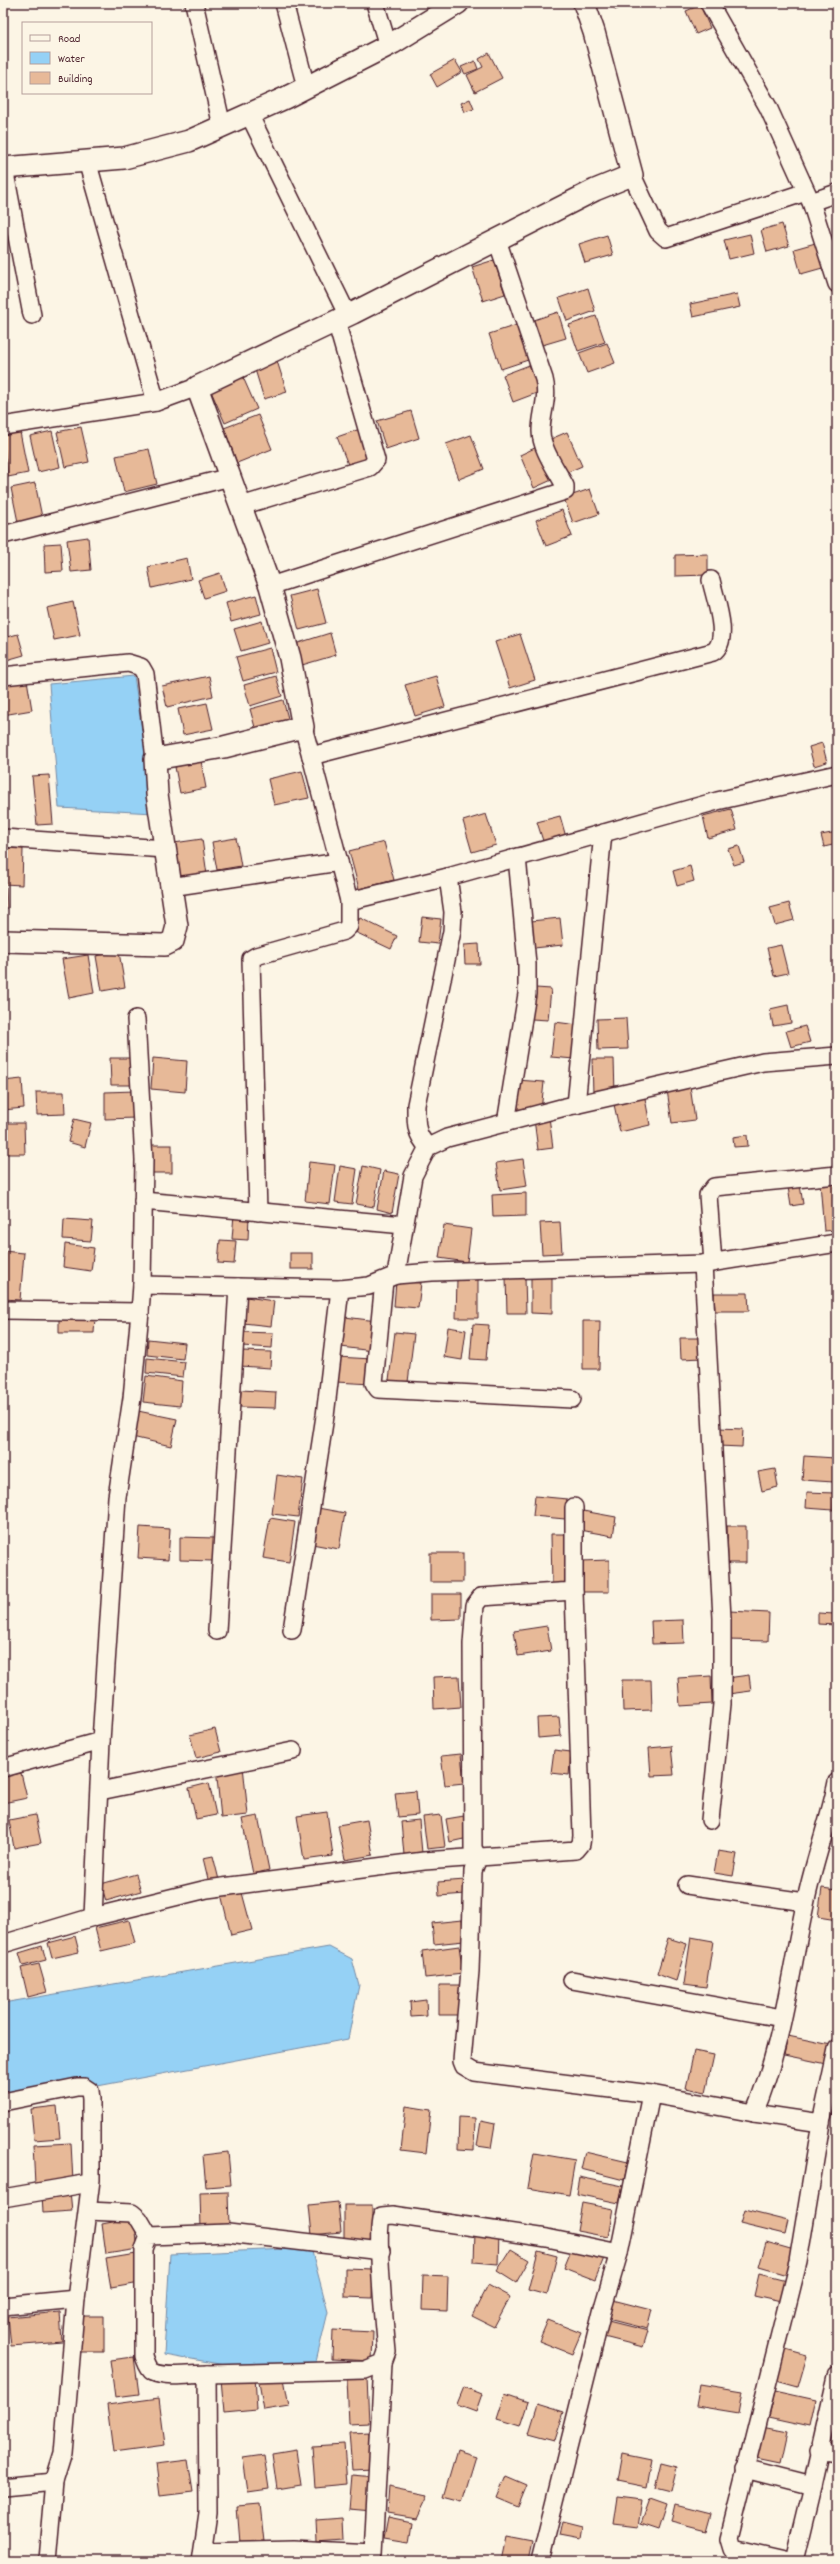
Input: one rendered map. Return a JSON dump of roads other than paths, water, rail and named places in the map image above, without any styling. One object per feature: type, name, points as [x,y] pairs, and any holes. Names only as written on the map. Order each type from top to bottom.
[{"type":"street","points":[[194,3],[222,126]]},
{"type":"street","points":[[284,3],[306,87]]},
{"type":"street","points":[[375,3],[388,46]]},
{"type":"street","points":[[32,315],[4,168],[124,158],[189,141],[306,87],[388,46],[458,3]]},
{"type":"street","points":[[584,3],[594,32],[632,174],[658,231],[666,238],[808,197],[837,193]]},
{"type":"street","points":[[709,3],[768,107],[808,197],[837,284]]},
{"type":"street","points":[[241,506],[370,467],[376,460],[342,319],[249,114]]},
{"type":"street","points":[[87,161],[156,402]]},
{"type":"street","points":[[3,426],[156,402],[197,387],[342,319],[595,190],[632,174]]},
{"type":"street","points":[[270,586],[565,491],[542,441],[542,419],[547,395],[544,379],[497,240]]},
{"type":"street","points":[[197,387],[270,586],[290,658],[303,727],[349,901],[349,926],[344,931],[256,956],[251,959],[258,1212]]},
{"type":"street","points":[[3,536],[230,477]]},
{"type":"street","points":[[311,756],[713,652],[719,648],[723,636],[711,580]]},
{"type":"street","points":[[3,676],[128,663],[141,667],[145,674],[155,759],[157,794],[177,933],[173,941],[165,945],[3,941]]},
{"type":"street","points":[[155,759],[224,747],[303,727]]},
{"type":"street","points":[[349,901],[448,877],[717,801],[837,774]]},
{"type":"street","points":[[576,1105],[603,833]]},
{"type":"street","points":[[3,838],[165,849]]},
{"type":"street","points":[[506,1123],[527,994],[527,964],[517,857]]},
{"type":"street","points":[[170,888],[339,862]]},
{"type":"street","points":[[428,1147],[421,1140],[416,1128],[416,1106],[452,931],[453,912],[448,877]]},
{"type":"street","points":[[93,1917],[100,1791],[101,1741],[117,1497],[132,1398],[142,1285],[144,1160],[136,1019]]},
{"type":"street","points":[[572,1399],[378,1389],[374,1382],[390,1278],[404,1226],[413,1176],[428,1147],[447,1138],[576,1105],[762,1062],[837,1056]]},
{"type":"street","points":[[710,1820],[722,1704],[722,1618],[708,1264],[708,1195],[714,1187],[837,1174]]},
{"type":"street","points":[[143,1201],[404,1226]]},
{"type":"street","points":[[142,1285],[340,1289],[369,1286],[390,1278],[432,1272],[708,1264],[837,1243]]},
{"type":"street","points":[[217,1631],[238,1287]]},
{"type":"street","points":[[292,1630],[325,1416],[340,1289]]},
{"type":"street","points":[[3,1310],[140,1312]]},
{"type":"street","points":[[3,1944],[93,1917],[207,1889],[416,1862],[576,1850],[581,1844],[574,1591],[574,1507]]},
{"type":"street","points":[[574,1591],[481,1597],[476,1601],[472,1644],[473,1848],[478,1858],[473,1871],[470,1971],[462,2061],[464,2066],[468,2070],[481,2073],[651,2094],[754,2113],[821,2123]]},
{"type":"street","points":[[3,1768],[101,1741]]},
{"type":"street","points":[[100,1791],[293,1751]]},
{"type":"street","points":[[754,2113],[782,2018],[805,1902],[830,1816],[837,1782]]},
{"type":"street","points":[[687,1885],[805,1902]]},
{"type":"street","points":[[572,1980],[782,2018]]},
{"type":"street","points":[[789,2561],[738,2550],[732,2548],[729,2543],[745,2469],[798,2262],[821,2123],[831,2107],[837,2049]]},
{"type":"street","points":[[3,2102],[77,2087],[84,2087],[90,2091],[90,2183],[88,2211],[76,2299],[64,2446],[54,2482],[47,2561]]},
{"type":"street","points":[[540,2561],[604,2304],[619,2253],[651,2094]]},
{"type":"street","points":[[3,2198],[90,2183]]},
{"type":"street","points":[[88,2211],[132,2214],[140,2219],[149,2236]]},
{"type":"street","points":[[207,2374],[208,2513],[202,2556],[373,2554],[383,2363],[386,2352],[380,2221],[382,2216],[386,2215],[546,2238],[619,2253]]},
{"type":"street","points":[[149,2236],[228,2233],[381,2251]]},
{"type":"street","points":[[149,2236],[144,2248],[144,2356],[152,2372],[161,2374],[207,2374],[364,2370],[383,2363]]},
{"type":"street","points":[[3,2306],[76,2299]]},
{"type":"street","points":[[794,2561],[812,2486],[818,2450],[837,2375]]},
{"type":"street","points":[[818,2450],[837,2454]]},
{"type":"street","points":[[745,2469],[812,2486]]},
{"type":"street","points":[[3,2487],[54,2482]]},
{"type":"water","points":[[134,676],[154,813],[59,808],[49,684]]},
{"type":"water","points":[[329,1947],[352,1959],[359,1985],[348,2039],[7,2103],[3,2095],[3,2003]]},
{"type":"water","points":[[311,2248],[328,2312],[314,2370],[285,2376],[164,2354],[170,2254]]}]
